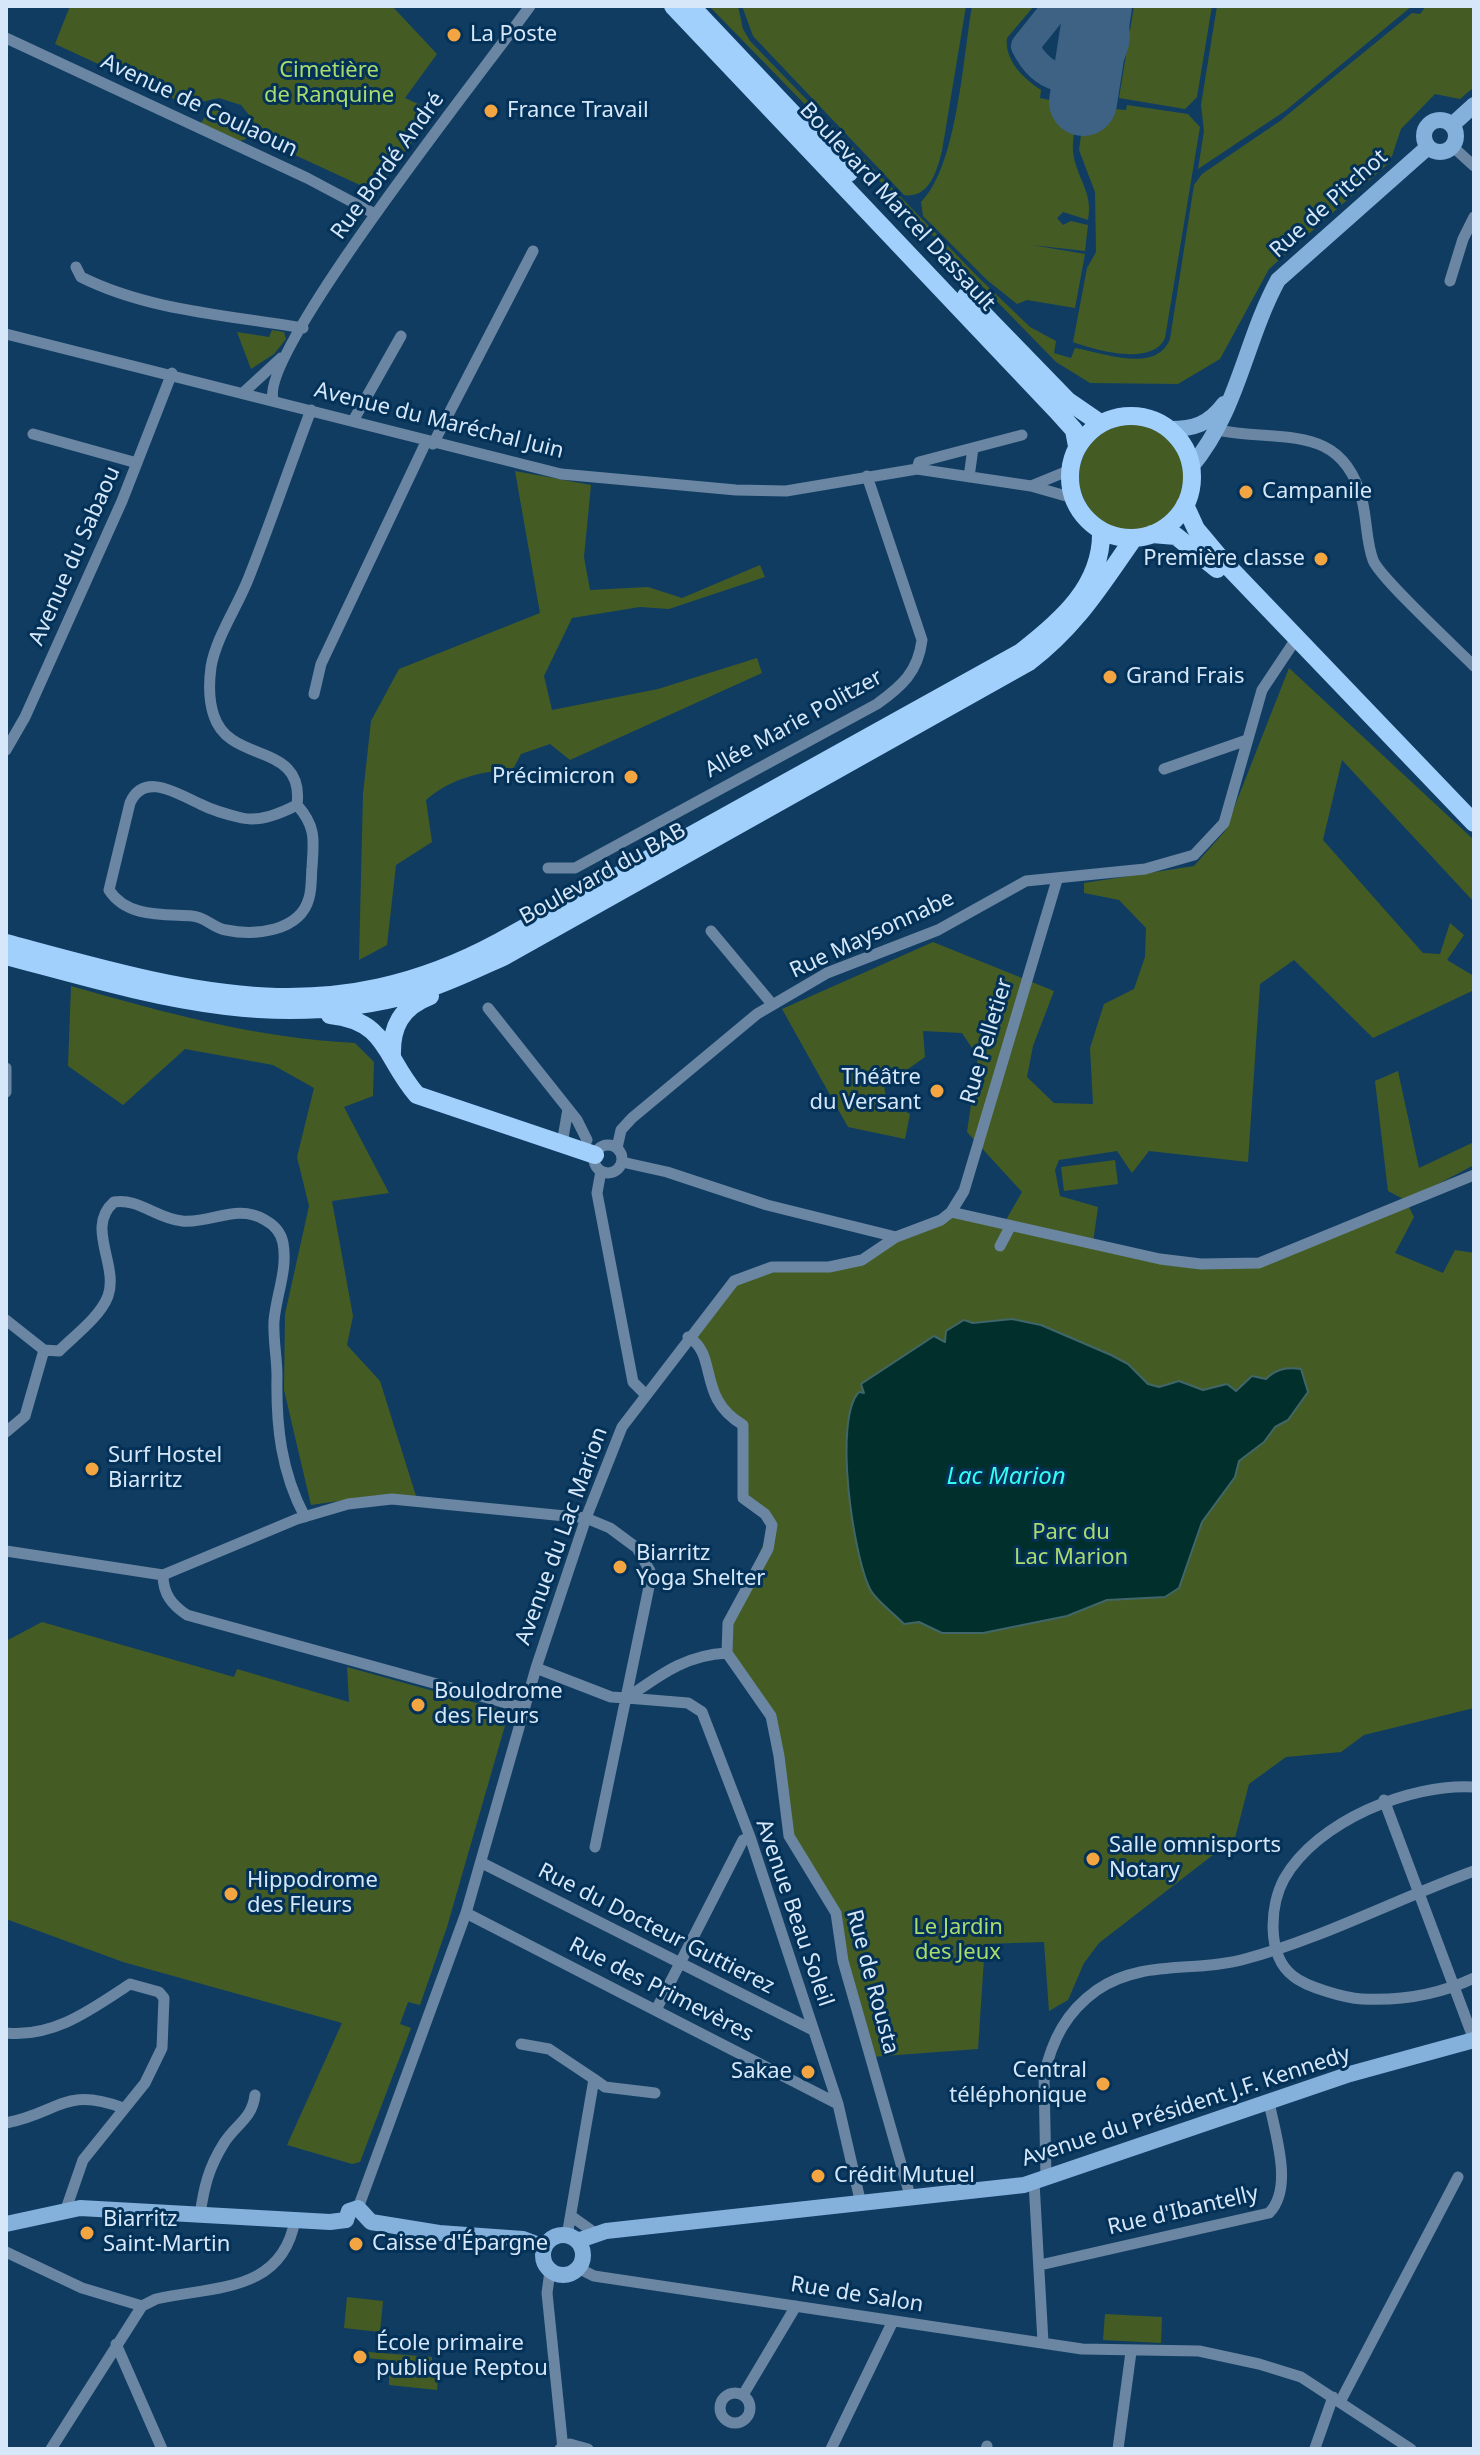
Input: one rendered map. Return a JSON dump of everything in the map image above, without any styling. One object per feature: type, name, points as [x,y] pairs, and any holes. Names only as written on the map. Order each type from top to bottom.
[{"type":"main road","name":"Boulevard Marcel Dassault","points":[[673,6],[1048,401],[1074,430],[1077,446]]},
{"type":"main road","name":"Boulevard Marcel Dassault","points":[[691,6],[1068,401],[1100,423]]},
{"type":"main road","points":[[1143,536],[1171,523],[1185,505],[1191,486],[1191,467],[1184,446],[1170,429],[1148,417],[1123,415],[1100,423],[1077,446],[1070,470],[1073,498],[1089,522],[1101,530],[1143,536],[1176,536],[1195,549],[1326,671]]},
{"type":"main road","points":[[1185,505],[1196,529],[1213,549],[1474,823]]},
{"type":"main road","name":"Boulevard du BAB","points":[[6,943],[202,992],[271,999],[354,993],[437,972],[479,953],[1021,652],[1065,615],[1088,585],[1098,565],[1101,530]]},
{"type":"main road","name":"Boulevard du BAB","points":[[6,956],[204,1006],[275,1012],[316,1011],[417,992],[505,956],[1029,662],[1073,625],[1143,536]]},
{"type":"main road","points":[[392,1059],[391,1040],[405,1010],[454,987],[505,956]]},
{"type":"main road","points":[[316,1011],[345,1016],[372,1027],[399,1074],[417,1095],[585,1148]]},
{"type":"street","name":"Rue Bordé André","points":[[273,399],[271,391],[285,355],[373,213],[530,6]]},
{"type":"street","name":"Avenue de Coulaoun","points":[[6,38],[307,178],[373,213]]},
{"type":"street","points":[[1452,125],[1474,105]]},
{"type":"street","points":[[1443,119],[1452,125],[1456,133],[1452,146],[1437,152],[1428,147],[1423,138],[1428,124],[1443,119]]},
{"type":"street","points":[[1452,146],[1474,166]]},
{"type":"street","name":"Rue de Pitchot","points":[[1191,467],[1217,430],[1278,280],[1428,147]]},
{"type":"street","points":[[1450,281],[1463,239],[1474,217]]},
{"type":"street","points":[[314,694],[321,664],[429,443],[533,251]]},
{"type":"street","points":[[76,267],[81,277],[129,295],[207,315],[303,328]]},
{"type":"street","name":"Avenue du Maréchal Juin","points":[[6,334],[172,373],[429,443],[561,474],[736,490],[798,490],[917,469],[1031,486],[1073,498]]},
{"type":"street","points":[[353,421],[401,336]]},
{"type":"street","name":"Rue Bordé André","points":[[244,392],[285,355]]},
{"type":"street","name":"Avenue du Sabaou","points":[[6,750],[25,717],[137,463],[172,373]]},
{"type":"street","points":[[1170,429],[1187,429],[1213,419],[1235,390]]},
{"type":"street","points":[[297,805],[299,789],[286,767],[230,740],[220,731],[212,714],[211,667],[248,579],[311,410]]},
{"type":"street","points":[[1217,430],[1311,442],[1339,453],[1352,471],[1362,499],[1373,562],[1474,666]]},
{"type":"street","points":[[33,434],[137,463]]},
{"type":"street","name":"Avenue du Maréchal Juin","points":[[917,469],[919,462],[1022,435]]},
{"type":"street","points":[[969,477],[973,448]]},
{"type":"street","points":[[1031,486],[1052,480],[1070,470]]},
{"type":"street","name":"Allée Marie Politzer","points":[[548,868],[575,868],[877,704],[904,684],[919,661],[922,640],[867,476]]},
{"type":"street","name":"Rue Maysonnabe","points":[[585,1148],[621,1130],[772,1004],[850,962],[938,930],[1026,881],[1145,869],[1194,855],[1210,841],[1230,809],[1247,740],[1269,677],[1294,642]]},
{"type":"street","points":[[1164,769],[1247,740]]},
{"type":"street","points":[[151,786],[188,795],[197,803],[244,818],[258,819],[297,805],[310,819],[315,832],[309,898],[289,922],[270,932],[225,930],[203,918],[168,918],[123,906],[109,890],[130,803],[135,792],[143,788],[151,786]]},
{"type":"street","name":"Rue Pelletier","points":[[951,1212],[964,1191],[1057,880]]},
{"type":"street","points":[[711,931],[772,1004]]},
{"type":"street","points":[[488,1008],[568,1109],[585,1148],[597,1193],[633,1382],[645,1394]]},
{"type":"street","points":[[6,1068],[6,1092]]},
{"type":"street","points":[[568,1109],[585,1148],[614,1172],[622,1162]]},
{"type":"street","points":[[585,1148],[767,1205],[896,1237]]},
{"type":"street","points":[[951,1212],[1160,1259],[1201,1264],[1259,1263],[1474,1175]]},
{"type":"street","points":[[6,1320],[44,1350],[59,1351],[103,1306],[111,1279],[102,1218],[114,1202],[138,1204],[156,1216],[185,1222],[248,1213],[279,1230],[283,1241],[284,1266],[274,1323],[275,1394],[282,1455],[305,1517]]},
{"type":"street","name":"Avenue du Lac Marion","points":[[357,2216],[466,1913],[536,1668],[586,1518],[622,1427],[725,1290],[746,1275],[772,1267],[846,1265],[862,1260],[896,1237],[941,1220],[951,1212]]},
{"type":"street","points":[[1000,1246],[1010,1227]]},
{"type":"street","points":[[627,1698],[666,1671],[700,1654],[727,1653],[728,1623],[768,1549],[772,1525],[765,1514],[743,1498],[743,1425],[718,1408],[702,1350],[688,1337]]},
{"type":"street","points":[[6,1432],[25,1416],[44,1350]]},
{"type":"street","points":[[6,1551],[163,1575],[305,1517],[348,1504],[392,1499],[586,1518],[628,1539],[650,1571],[595,1847]]},
{"type":"street","points":[[163,1575],[163,1589],[175,1607],[198,1619],[524,1708]]},
{"type":"street","name":"Rue de Rousta","points":[[727,1653],[771,1716],[789,1836],[836,1913],[843,1961],[911,2199]]},
{"type":"street","name":"Avenue Beau Soleil","points":[[536,1668],[611,1697],[688,1703],[702,1712],[750,1837],[838,2104],[861,2204]]},
{"type":"street","points":[[1474,1787],[1430,1789],[1384,1800],[1341,1825],[1306,1854],[1285,1879],[1273,1912],[1276,1949],[1292,1976],[1346,1998],[1399,1999],[1457,1986],[1474,1978]]},
{"type":"street","points":[[1384,1800],[1416,1892],[1457,1986],[1474,2040]]},
{"type":"street","points":[[656,2010],[743,1840],[750,1837]]},
{"type":"street","name":"Rue du Docteur Guttierez","points":[[482,1863],[813,2030]]},
{"type":"street","points":[[1043,2342],[1040,2180],[1043,2170],[1044,2076],[1058,2029],[1080,2004],[1125,1974],[1243,1960],[1474,1871]]},
{"type":"street","name":"Rue des Primevères","points":[[466,1913],[838,2104]]},
{"type":"street","points":[[6,2033],[41,2032],[62,2025],[130,1984],[159,1992],[164,1998],[162,2048],[145,2083],[83,2160],[66,2209]]},
{"type":"street","name":"Avenue du Président J.F. Kennedy","points":[[572,2239],[595,2233],[911,2199],[1040,2180],[1350,2074],[1474,2040]]},
{"type":"street","points":[[521,2044],[549,2049],[605,2087],[655,2093]]},
{"type":"street","points":[[572,2239],[554,2238],[544,2247],[543,2260],[550,2271],[562,2275],[578,2268],[582,2251],[572,2239],[571,2216],[594,2079]]},
{"type":"street","points":[[200,2215],[204,2179],[227,2138],[249,2118],[255,2095]]},
{"type":"street","points":[[6,2123],[36,2114],[52,2105],[86,2097],[123,2108]]},
{"type":"street","name":"Rue d'Ibantelly","points":[[1040,2265],[1269,2213],[1278,2204],[1283,2190],[1269,2102]]},
{"type":"street","points":[[1315,2448],[1336,2399],[1458,2177]]},
{"type":"street","points":[[6,2224],[66,2209],[295,2220],[357,2216],[409,2229],[523,2239],[544,2247]]},
{"type":"street","points":[[571,2216],[595,2233]]},
{"type":"street","points":[[51,2449],[142,2306],[156,2299],[260,2278],[279,2260],[295,2220]]},
{"type":"street","points":[[6,2252],[82,2288],[142,2306]]},
{"type":"street","name":"Rue de Salon","points":[[578,2268],[594,2276],[1082,2349],[1199,2351],[1259,2364],[1301,2377],[1411,2449]]},
{"type":"street","points":[[550,2271],[547,2293],[562,2449],[570,2444],[588,2449]]},
{"type":"street","points":[[743,2395],[796,2306]]},
{"type":"street","points":[[831,2449],[893,2321]]},
{"type":"street","points":[[116,2344],[162,2449]]},
{"type":"street","points":[[1118,2449],[1131,2352]]},
{"type":"green space","name":"Cimetière de Ranquine","points":[[70,6],[392,6],[437,54],[405,98],[434,111],[385,180],[362,186],[258,138],[253,120],[241,105],[219,98],[187,105],[55,44]]},
{"type":"green space","points":[[709,6],[738,6],[743,29],[750,41],[979,278],[1030,327],[1056,341],[1054,353],[1071,358],[1075,348],[1115,357],[1142,359],[1163,350],[1170,339],[1194,185],[1202,174],[1280,121],[1412,13],[1420,14],[1426,6],[1474,6],[1474,87],[1460,99],[1435,94],[1401,129],[1390,162],[1269,269],[1220,359],[1178,384],[1090,383],[1056,362]]},
{"type":"green space","points":[[742,6],[966,6],[942,151],[926,188],[920,193],[904,195],[753,36]]},
{"type":"green space","points":[[972,6],[1034,6],[1007,38],[1012,61],[1022,75],[1041,90],[1040,98],[1079,106],[1073,152],[1087,195],[1088,220],[1063,212],[1057,218],[1063,225],[1071,221],[1088,225],[1085,251],[1032,245],[1085,254],[1075,308],[1027,300],[1017,304],[987,280],[923,216],[921,202],[933,186],[951,138]]},
{"type":"green space","points":[[1134,6],[1212,6],[1197,97],[1185,109],[1119,98]]},
{"type":"green space","points":[[1217,6],[1412,6],[1285,111],[1198,169],[1204,131],[1201,105]]},
{"type":"green space","points":[[1127,105],[1188,114],[1200,127],[1165,338],[1159,347],[1137,354],[1109,352],[1073,342],[1087,268],[1096,252],[1095,192],[1079,150],[1085,106],[1126,110]]},
{"type":"green space","points":[[223,110],[235,116],[246,139],[240,141],[201,123],[209,111]]},
{"type":"green space","points":[[272,330],[284,332],[286,339],[274,354],[251,369],[237,332],[269,337]]},
{"type":"green space","points":[[1132,424],[1152,428],[1170,439],[1181,457],[1185,477],[1181,497],[1170,515],[1152,526],[1132,530],[1112,526],[1094,515],[1083,497],[1079,477],[1083,457],[1094,439],[1112,428]]},
{"type":"green space","points":[[515,471],[591,485],[584,557],[590,590],[648,587],[682,598],[760,565],[765,577],[669,609],[640,607],[572,618],[544,676],[552,710],[658,689],[757,658],[762,673],[570,760],[550,744],[521,754],[513,769],[466,777],[436,792],[426,800],[432,842],[396,865],[387,945],[359,960],[363,794],[371,721],[399,669],[540,613]]},
{"type":"green space","name":"Parc du Lac Marion","points":[[1289,668],[1474,840],[1474,902],[1342,760],[1323,840],[1423,953],[1440,954],[1450,923],[1464,935],[1447,960],[1474,976],[1474,990],[1373,1038],[1294,960],[1260,984],[1248,1162],[1149,1151],[1132,1173],[1117,1151],[1059,1160],[1055,1170],[1060,1196],[1098,1207],[1093,1243],[1160,1259],[1259,1263],[1405,1200],[1388,1191],[1375,1081],[1398,1071],[1419,1168],[1474,1142],[1474,1165],[1406,1201],[1414,1217],[1395,1253],[1443,1273],[1455,1250],[1474,1253],[1474,1708],[1364,1735],[1341,1752],[1286,1757],[1249,1784],[1235,1838],[1099,1943],[1084,1963],[1068,2000],[1049,2011],[1044,1942],[985,1944],[978,2049],[871,2057],[836,1913],[789,1836],[771,1716],[727,1653],[728,1623],[772,1525],[743,1498],[743,1425],[727,1416],[695,1341],[725,1290],[746,1275],[846,1265],[951,1212],[1003,1225],[1022,1192],[967,1132],[978,1057],[962,1033],[923,1031],[925,1057],[884,1086],[887,1102],[910,1114],[905,1139],[848,1127],[782,1009],[933,942],[1054,991],[1033,1046],[1027,1077],[1054,1103],[1093,1104],[1090,1048],[1104,1004],[1134,989],[1145,957],[1146,928],[1119,900],[1084,893],[1084,883],[1194,866],[1225,831]]},
{"type":"green space","points":[[71,986],[176,1015],[247,1030],[355,1043],[374,1062],[373,1096],[344,1107],[389,1193],[332,1201],[353,1316],[347,1345],[380,1381],[416,1496],[373,1496],[311,1505],[284,1390],[285,1314],[309,1206],[297,1157],[314,1088],[273,1065],[185,1049],[123,1105],[68,1066]]},
{"type":"green space","points":[[1115,1160],[1118,1184],[1064,1191],[1061,1167]]},
{"type":"green space","name":"Hippodrome des Fleurs","points":[[42,1622],[234,1677],[237,1669],[349,1702],[347,1667],[498,1709],[506,1722],[447,1927],[420,2005],[408,2002],[400,2024],[411,2028],[360,2162],[352,2164],[287,2145],[342,2023],[123,1962],[6,1919],[6,1641]]},
{"type":"green space","points":[[347,2297],[383,2301],[380,2332],[344,2328]]},
{"type":"green space","points":[[1105,2314],[1162,2317],[1161,2343],[1103,2340]]},
{"type":"green space","points":[[356,2351],[432,2357],[432,2363],[398,2361],[439,2370],[437,2390],[389,2385],[389,2360],[355,2357]]},
{"type":"water","name":"Lac Marion","points":[[1012,1319],[1041,1325],[1111,1355],[1128,1364],[1148,1384],[1159,1387],[1179,1381],[1203,1390],[1227,1384],[1236,1391],[1252,1376],[1266,1379],[1278,1371],[1296,1368],[1301,1369],[1308,1392],[1288,1420],[1275,1427],[1264,1442],[1239,1461],[1235,1477],[1202,1522],[1179,1588],[1165,1597],[1107,1600],[1067,1616],[983,1633],[942,1633],[919,1622],[904,1624],[870,1589],[857,1548],[848,1488],[847,1429],[851,1407],[859,1392],[864,1393],[861,1384],[934,1336],[945,1342],[946,1331],[964,1320],[973,1323]]},
{"type":"taxiway","points":[[1057,6],[1025,46],[1040,67],[1058,77],[1077,78],[1094,72],[1107,60],[1115,44],[1115,26],[1105,6]]},
{"type":"runway","points":[[1083,102],[1098,6]]},
{"type":"place","name":"La Poste","points":[[454,35]]},
{"type":"place","name":"France Travail","points":[[491,111]]},
{"type":"place","name":"Campanile","points":[[1246,492]]},
{"type":"place","name":"Première classe","points":[[1321,559]]},
{"type":"place","name":"Grand Frais","points":[[1110,677]]},
{"type":"place","name":"Précimicron","points":[[631,777]]},
{"type":"place","name":"Théâtre du Versant","points":[[937,1091]]},
{"type":"place","name":"Surf Hostel Biarritz","points":[[92,1469]]},
{"type":"place","name":"Biarritz Yoga Shelter","points":[[620,1567]]},
{"type":"place","name":"Boulodrome des Fleurs","points":[[418,1705]]},
{"type":"place","name":"Salle omnisports Notary","points":[[1093,1859]]},
{"type":"place","name":"Hippodrome des Fleurs","points":[[231,1894]]},
{"type":"place","name":"Sakae","points":[[808,2072]]},
{"type":"place","name":"Central téléphonique","points":[[1103,2084]]},
{"type":"place","name":"Crédit Mutuel","points":[[818,2176]]},
{"type":"place","name":"Biarritz Saint-Martin","points":[[87,2233]]},
{"type":"place","name":"Caisse d'Épargne","points":[[356,2244]]},
{"type":"place","name":"École primaire publique Reptou","points":[[360,2357]]},
{"type":"park label","name":"Le Jardin des Jeux","points":[[958,1940]]}]
